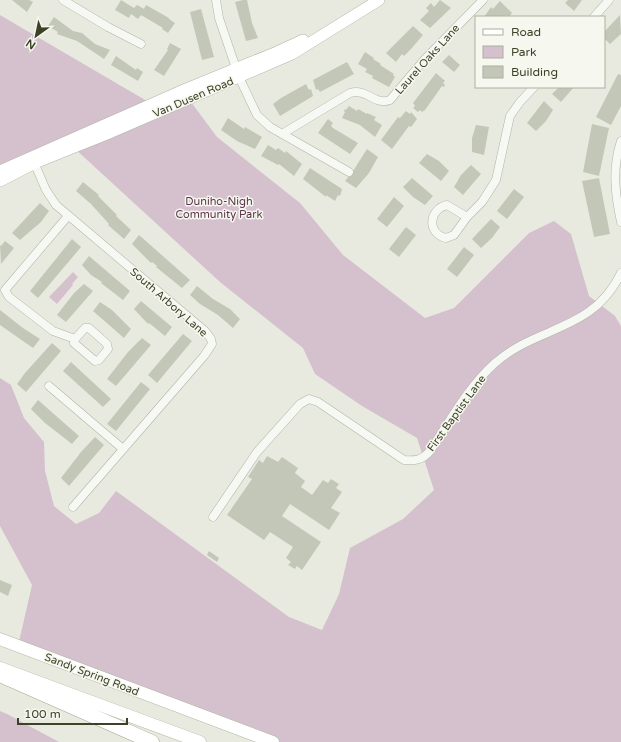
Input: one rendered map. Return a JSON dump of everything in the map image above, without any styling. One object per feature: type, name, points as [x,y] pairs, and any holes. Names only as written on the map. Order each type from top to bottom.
[{"type":"highway","points":[[0,675],[152,742]]},
{"type":"main road","name":"Van Dusen Road","points":[[238,73],[304,39],[371,0]]},
{"type":"main road","name":"Van Dusen Road","points":[[0,171],[33,160],[238,73],[292,54],[379,0]]},
{"type":"main road","name":"Van Dusen Road","points":[[0,181],[33,160]]},
{"type":"main road","name":"Sandy Spring Road","points":[[0,639],[273,742]]},
{"type":"main road","points":[[0,668],[200,742]]},
{"type":"street","points":[[63,0],[140,44]]},
{"type":"street","points":[[216,0],[219,18],[238,73],[257,115],[270,127],[349,172]]},
{"type":"street","name":"Laurel Oaks Lane","points":[[282,134],[350,93],[363,92],[379,101],[390,100],[425,59],[483,0]]},
{"type":"street","points":[[595,16],[609,0]]},
{"type":"street","points":[[467,217],[447,205],[443,206],[438,211],[431,220],[431,224],[436,234],[442,237],[450,237],[482,202],[496,180],[510,116],[533,88]]},
{"type":"street","points":[[621,141],[616,157],[614,174],[616,199],[621,222]]},
{"type":"street","name":"South Arbory Lane","points":[[33,160],[51,198],[68,216],[205,331],[212,341],[211,347],[204,356],[73,507]]},
{"type":"street","points":[[68,216],[5,290],[9,297],[53,331],[75,339]]},
{"type":"street","name":"First Baptist Lane","points":[[213,517],[257,452],[300,404],[309,399],[318,402],[404,460],[415,461],[423,458],[430,451],[478,380],[496,362],[517,347],[574,322],[600,304],[615,286],[621,273]]},
{"type":"street","points":[[50,386],[123,448]]},
{"type":"green space","points":[[0,15],[17,25],[152,104],[0,171]]},
{"type":"green space","name":"Duniho-Nigh Community Park","points":[[188,98],[217,137],[300,203],[343,255],[425,318],[454,308],[529,233],[554,221],[571,234],[589,296],[615,316],[621,326],[621,742],[273,742],[18,646],[32,585],[0,526],[0,378],[11,385],[24,418],[44,442],[45,471],[54,506],[76,524],[99,513],[116,491],[289,617],[322,630],[339,594],[350,548],[403,519],[434,490],[417,438],[362,406],[315,374],[303,348],[220,282],[74,148]]},
{"type":"green space","points":[[73,272],[78,277],[57,304],[49,297]]},
{"type":"green space","points":[[0,711],[7,714],[59,742],[0,742]]},
{"type":"building","points":[[12,0],[29,0],[33,2],[27,12]]},
{"type":"building","points":[[121,0],[134,8],[137,5],[144,9],[146,5],[175,23],[168,33],[162,29],[163,28],[141,15],[138,19],[131,14],[129,18],[115,10]]},
{"type":"building","points":[[247,0],[252,23],[258,38],[246,41],[235,2]]},
{"type":"building","points":[[440,0],[451,8],[430,28],[420,20],[429,11],[426,8],[431,3],[434,7]]},
{"type":"building","points":[[568,0],[582,0],[574,11],[565,3]]},
{"type":"building","points":[[500,1],[512,13],[510,16],[485,16],[491,7],[493,9]]},
{"type":"building","points":[[201,9],[214,57],[202,60],[190,12]]},
{"type":"building","points":[[620,15],[621,34],[610,44],[605,39],[605,31]]},
{"type":"building","points":[[54,17],[73,31],[82,33],[95,44],[110,50],[104,59],[77,41],[57,34],[58,32],[48,26]]},
{"type":"building","points":[[413,26],[423,35],[404,56],[402,54],[396,62],[386,53]]},
{"type":"building","points":[[170,43],[181,49],[164,76],[154,70],[168,50],[167,49]]},
{"type":"building","points":[[365,52],[381,64],[380,65],[394,74],[393,75],[395,77],[389,87],[372,78],[373,76],[365,72],[367,69],[358,64]]},
{"type":"building","points":[[449,55],[460,65],[454,72],[442,62]]},
{"type":"building","points":[[116,56],[136,70],[137,68],[143,72],[138,81],[111,65]]},
{"type":"building","points":[[347,62],[354,74],[320,92],[318,89],[316,90],[313,80]]},
{"type":"building","points":[[436,73],[445,81],[443,83],[445,85],[444,87],[442,86],[425,110],[422,112],[420,110],[418,112],[413,108],[415,106],[413,103]]},
{"type":"building","points":[[618,74],[621,75],[621,106],[611,125],[596,117]]},
{"type":"building","points":[[306,84],[309,90],[311,89],[313,96],[280,116],[273,104]]},
{"type":"building","points":[[558,88],[573,88],[561,102],[552,94]]},
{"type":"building","points":[[544,101],[553,110],[546,121],[536,131],[527,123]]},
{"type":"building","points":[[349,106],[357,111],[358,109],[376,117],[374,120],[382,125],[375,137],[360,125],[342,118],[345,109],[346,110]]},
{"type":"building","points":[[406,111],[410,114],[411,112],[417,119],[411,127],[409,126],[392,149],[381,140],[398,117],[400,118]]},
{"type":"building","points":[[228,118],[244,129],[245,127],[262,137],[255,149],[237,141],[221,130]]},
{"type":"building","points":[[328,119],[333,123],[331,126],[333,128],[358,143],[350,154],[318,133]]},
{"type":"building","points":[[592,124],[609,128],[599,176],[583,172]]},
{"type":"building","points":[[476,125],[489,127],[484,155],[472,152],[472,138]]},
{"type":"building","points":[[268,145],[276,150],[278,148],[285,153],[286,151],[302,164],[294,176],[279,164],[278,165],[261,156]]},
{"type":"building","points":[[367,149],[378,157],[369,173],[356,188],[345,181]]},
{"type":"building","points":[[427,154],[439,161],[449,171],[441,181],[419,163]]},
{"type":"building","points":[[471,165],[481,174],[463,195],[454,187],[461,175]]},
{"type":"building","points":[[310,168],[342,189],[340,196],[338,195],[335,201],[326,195],[326,197],[303,179]]},
{"type":"building","points":[[412,178],[433,196],[425,205],[413,197],[403,187]]},
{"type":"building","points":[[599,178],[610,234],[594,237],[582,181]]},
{"type":"building","points":[[83,182],[99,195],[98,196],[117,215],[116,216],[131,230],[124,239],[108,225],[109,224],[91,204],[76,191]]},
{"type":"building","points":[[514,189],[524,197],[507,219],[497,211]]},
{"type":"building","points":[[394,197],[404,206],[387,227],[377,219]]},
{"type":"building","points":[[40,203],[49,211],[41,222],[20,240],[12,233]]},
{"type":"building","points":[[491,219],[500,227],[492,238],[481,248],[472,239]]},
{"type":"building","points":[[406,227],[416,235],[399,257],[389,249]]},
{"type":"building","points":[[139,235],[190,280],[182,288],[156,267],[157,266],[152,262],[151,263],[132,244]]},
{"type":"building","points":[[72,239],[81,247],[38,298],[30,291]]},
{"type":"building","points":[[5,241],[14,248],[1,264],[0,245],[1,246]]},
{"type":"building","points":[[464,247],[474,255],[457,277],[447,269]]},
{"type":"building","points":[[89,256],[130,291],[123,300],[101,283],[102,282],[91,275],[82,265]]},
{"type":"building","points":[[84,284],[93,291],[66,322],[57,315],[74,293]]},
{"type":"building","points":[[197,286],[213,299],[230,309],[240,319],[233,328],[190,295]]},
{"type":"building","points":[[141,301],[172,327],[165,336],[149,323],[148,324],[134,309]]},
{"type":"building","points":[[100,302],[112,310],[131,329],[124,338],[93,311]]},
{"type":"building","points":[[0,310],[40,339],[33,348],[0,325]]},
{"type":"building","points":[[183,334],[192,341],[157,383],[148,375]]},
{"type":"building","points":[[142,338],[151,345],[116,386],[107,379],[128,352]]},
{"type":"building","points":[[52,343],[61,351],[26,392],[17,384]]},
{"type":"building","points":[[71,362],[111,399],[103,407],[63,371]]},
{"type":"building","points":[[141,382],[150,389],[116,431],[107,424]]},
{"type":"building","points":[[38,400],[79,436],[72,444],[45,423],[31,409]]},
{"type":"building","points":[[95,437],[104,445],[69,486],[61,478],[81,452]]},
{"type":"building","points":[[267,456],[278,462],[282,457],[298,468],[295,473],[305,481],[301,487],[312,495],[323,480],[328,483],[331,479],[339,484],[336,488],[342,492],[331,508],[340,513],[329,530],[290,504],[282,516],[321,542],[302,570],[297,566],[295,569],[288,565],[291,562],[286,558],[293,547],[270,532],[264,540],[227,515],[252,479],[248,477],[259,460],[263,463]]},
{"type":"building","points":[[209,551],[219,558],[217,562],[207,555]]},
{"type":"building","points":[[0,580],[12,585],[8,596],[0,592]]}]
